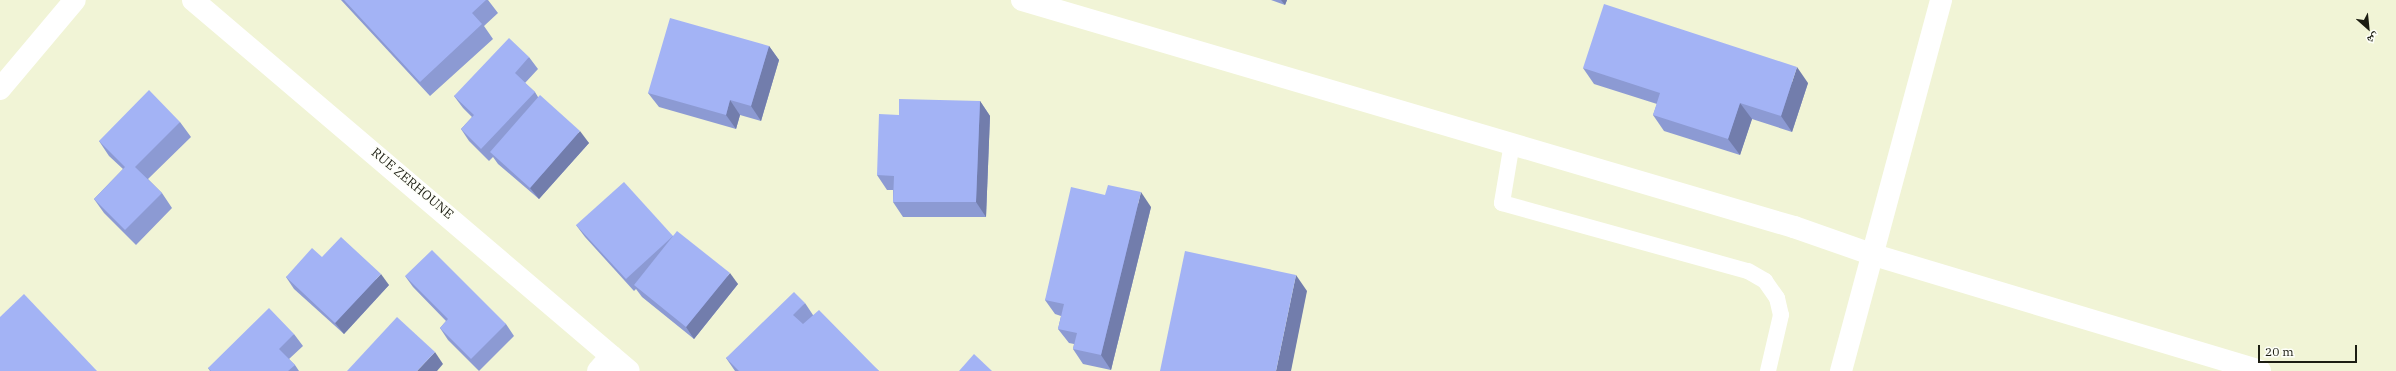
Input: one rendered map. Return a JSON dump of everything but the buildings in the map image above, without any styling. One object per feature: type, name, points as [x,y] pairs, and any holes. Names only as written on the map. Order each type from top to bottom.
[{"type":"street","points":[[0,89],[75,0]]},
{"type":"street","name":"RUE ZERHOUNE","points":[[193,0],[604,364],[629,371]]},
{"type":"street","points":[[1022,0],[1512,143],[2260,371]]},
{"type":"street","points":[[1841,371],[1874,254],[1941,0]]},
{"type":"lane","points":[[1512,143],[1502,203],[1748,271],[1766,281],[1777,298],[1781,315],[1768,371]]}]
